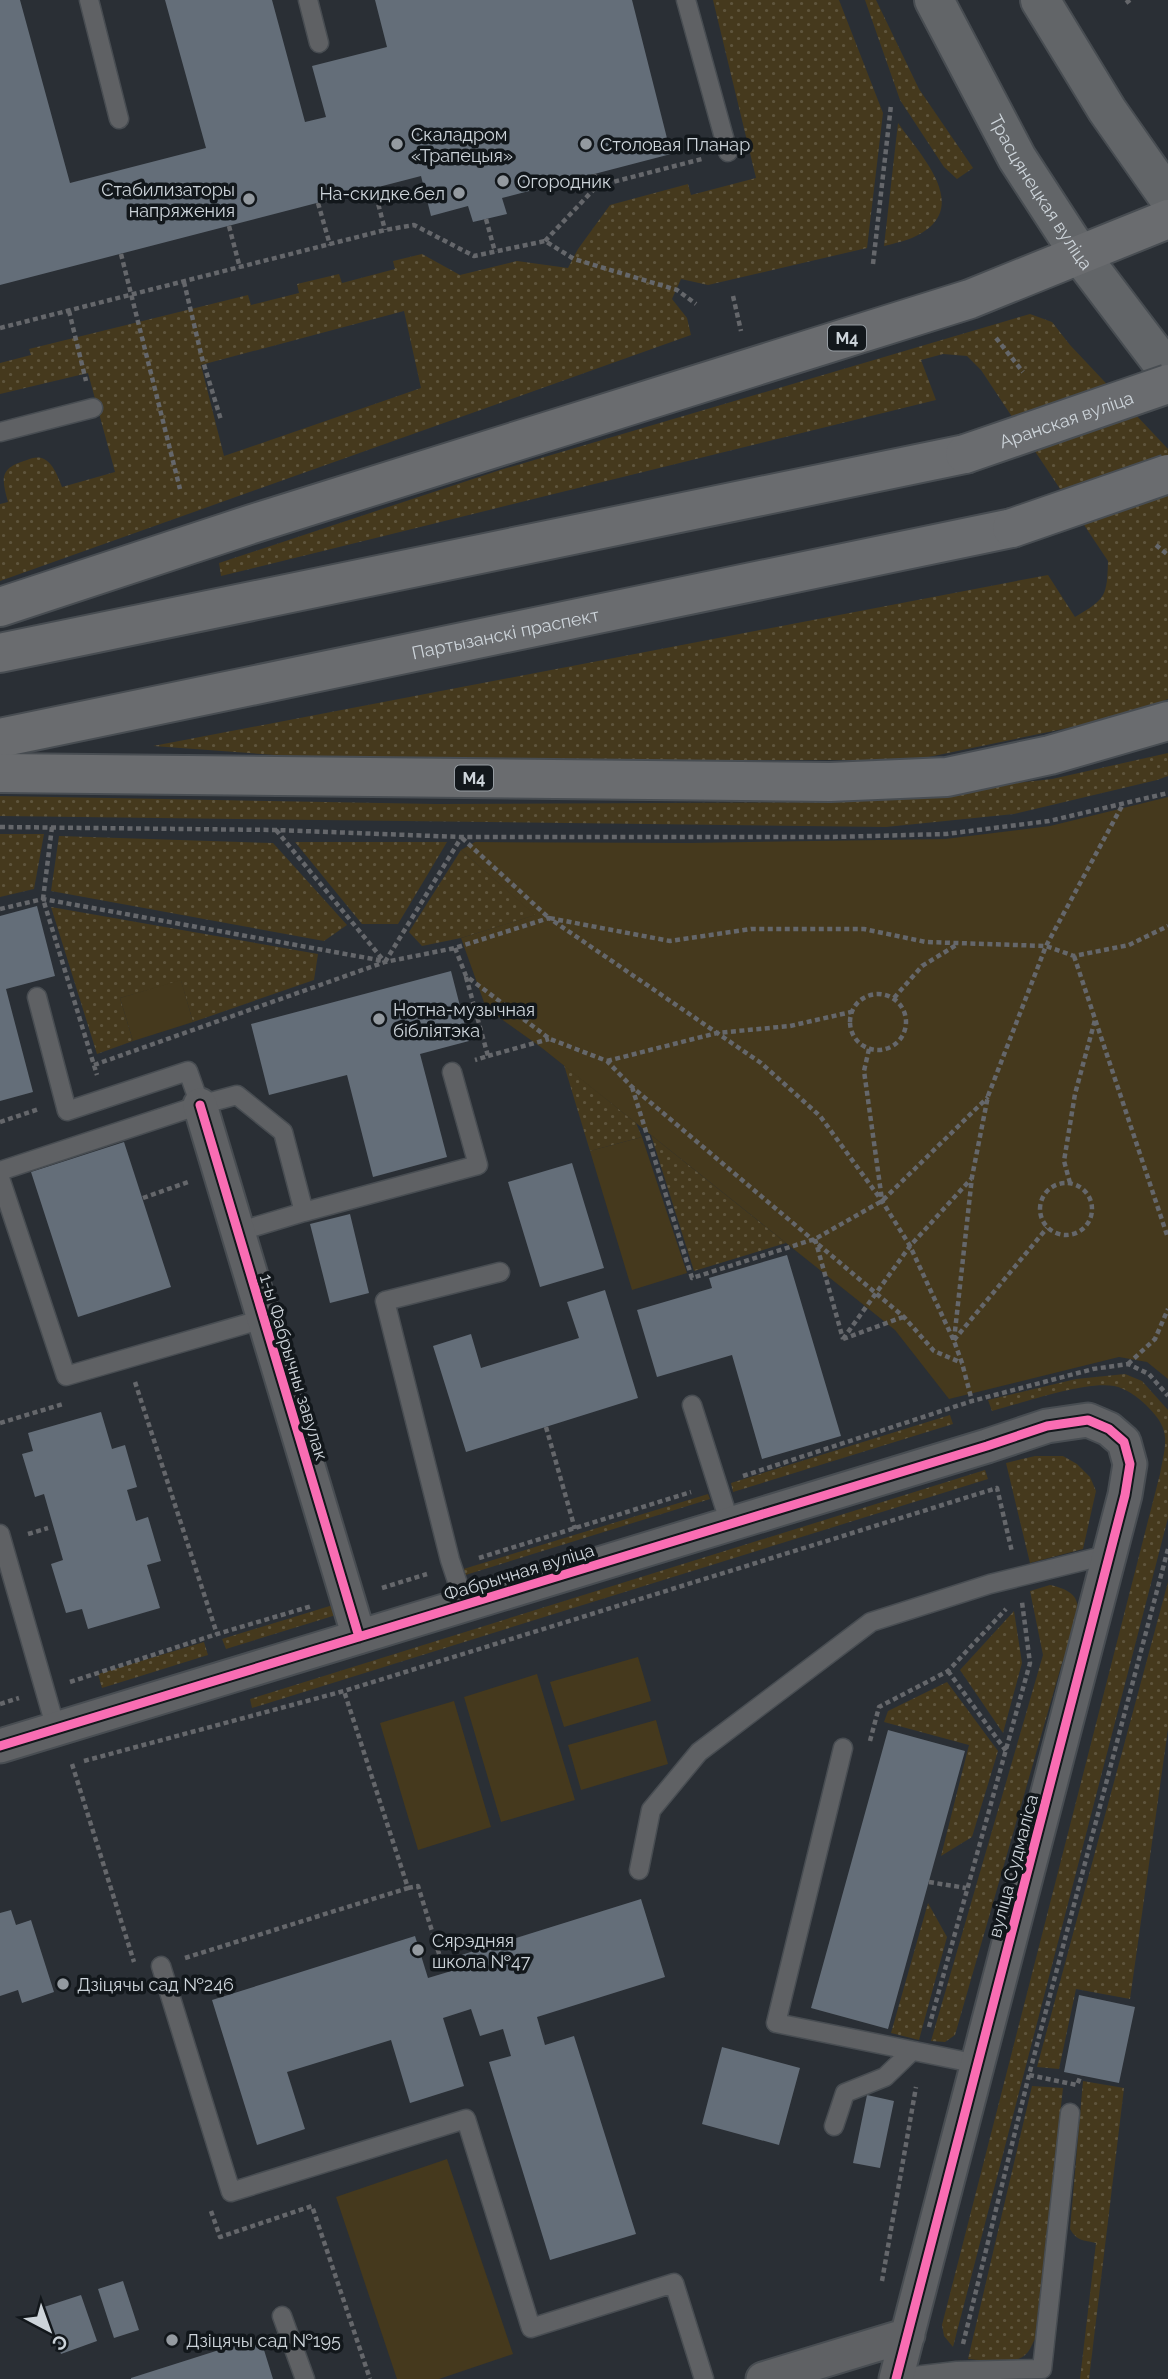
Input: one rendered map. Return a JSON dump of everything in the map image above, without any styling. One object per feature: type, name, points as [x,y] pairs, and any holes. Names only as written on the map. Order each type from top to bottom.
[{"type":"main road","name":"Трасцянецкая вуліца","points":[[934,0],[1017,158],[1080,255],[1168,371]]},
{"type":"main road","points":[[1040,0],[1107,110],[1168,197]]},
{"type":"main road","name":"М4","points":[[0,607],[252,524],[970,299],[1168,219]]},
{"type":"main road","name":"Аранская вуліца","points":[[0,653],[965,454],[1168,384]]},
{"type":"main road","name":"Партызанскі праспект","points":[[0,738],[1012,528],[1168,474]]},
{"type":"main road","name":"М4","points":[[0,773],[830,782],[947,777],[1050,755],[1168,721]]},
{"type":"street","name":"1-ы Фабрычны завулак","points":[[200,1105],[359,1637]]},
{"type":"street","name":"вуліца Судмаліса","points":[[897,2379],[1111,1554],[1130,1464],[1124,1442],[1109,1429],[1088,1420],[1047,1426]]},
{"type":"street","name":"Фабрычная вуліца","points":[[0,1746],[1047,1426]]},
{"type":"street","points":[[763,2379],[908,2335]]},
{"type":"lane","points":[[89,0],[118,119]]},
{"type":"lane","points":[[308,0],[319,43]]},
{"type":"lane","points":[[686,0],[728,152]]},
{"type":"lane","points":[[0,432],[93,408]]},
{"type":"lane","points":[[37,997],[67,1111],[188,1072],[200,1105]]},
{"type":"lane","points":[[237,1232],[478,1165],[457,1067]]},
{"type":"lane","points":[[0,1171],[200,1105],[237,1096],[283,1132],[304,1212]]},
{"type":"lane","points":[[0,1178],[66,1376],[263,1319]]},
{"type":"lane","points":[[466,1605],[452,1566],[385,1301],[500,1272]]},
{"type":"lane","points":[[692,1405],[730,1524]]},
{"type":"lane","points":[[0,1534],[56,1729]]},
{"type":"lane","points":[[639,1870],[651,1810],[699,1752],[871,1622],[990,1584],[1111,1554]]},
{"type":"lane","points":[[843,1748],[776,2024],[978,2064]]},
{"type":"lane","points":[[161,1966],[231,2192],[466,2119],[531,2328],[674,2283],[704,2379]]},
{"type":"lane","points":[[834,2126],[845,2093],[885,2077],[917,2052]]},
{"type":"lane","points":[[897,2379],[957,2371],[1042,2369],[1070,2113]]},
{"type":"lane","points":[[282,2316],[305,2379]]},
{"type":"path","points":[[873,264],[891,104]]},
{"type":"path","points":[[0,328],[385,230],[414,225],[474,256],[545,241],[597,186],[675,166]]},
{"type":"path","points":[[594,174],[597,186]]},
{"type":"path","points":[[374,188],[385,230]]},
{"type":"path","points":[[318,203],[330,245]]},
{"type":"path","points":[[486,219],[495,252]]},
{"type":"path","points":[[229,226],[240,268]]},
{"type":"path","points":[[545,241],[574,259],[677,290],[696,304]]},
{"type":"path","points":[[121,254],[180,489]]},
{"type":"path","points":[[184,282],[221,419]]},
{"type":"path","points":[[69,311],[84,372]]},
{"type":"path","points":[[996,338],[1023,372]]},
{"type":"path","points":[[1156,544],[1168,555]]},
{"type":"path","points":[[0,827],[276,830],[461,837],[833,837],[946,834],[1049,821],[1168,793]]},
{"type":"path","points":[[954,1341],[972,1177],[988,1096],[1046,946],[1124,804]]},
{"type":"path","points":[[52,827],[43,899],[93,1065],[385,962],[455,948],[549,918],[670,941],[751,929],[864,929],[926,942],[1046,946],[1074,956],[1129,945],[1168,926]]},
{"type":"path","points":[[276,830],[385,962]]},
{"type":"path","points":[[461,837],[549,918],[761,1063],[820,1116],[882,1200],[910,1246],[954,1341],[972,1401]]},
{"type":"path","points":[[385,962],[461,837]]},
{"type":"path","points":[[0,909],[43,899],[385,962]]},
{"type":"path","points":[[894,998],[922,966],[958,943]]},
{"type":"path","points":[[455,948],[466,976],[488,1056]]},
{"type":"path","points":[[1074,956],[1168,1238]]},
{"type":"path","points":[[466,976],[550,1039],[607,1061],[631,1086],[904,1317],[934,1351],[962,1363]]},
{"type":"path","points":[[878,993],[894,998],[901,1004],[907,1021],[901,1038],[887,1049],[869,1049],[861,1045],[851,1030],[851,1012],[855,1005],[869,995],[878,993]]},
{"type":"path","points":[[607,1061],[717,1034],[790,1026],[851,1012]]},
{"type":"path","points":[[1070,1183],[1063,1161],[1075,1094],[1095,1018]]},
{"type":"path","points":[[457,1067],[550,1039]]},
{"type":"path","points":[[869,1049],[864,1071],[882,1200]]},
{"type":"path","points":[[631,1086],[692,1278],[815,1239],[882,1200],[988,1096]]},
{"type":"path","points":[[143,1198],[219,1172]]},
{"type":"path","points":[[843,1339],[910,1246],[972,1177]]},
{"type":"path","points":[[1070,1183],[1078,1185],[1090,1199],[1092,1208],[1087,1225],[1072,1234],[1055,1233],[1047,1228],[1040,1213],[1042,1197],[1054,1186],[1070,1183]]},
{"type":"path","points":[[954,1341],[1047,1228]]},
{"type":"path","points":[[815,1239],[843,1339]]},
{"type":"path","points":[[1128,1364],[1155,1339],[1168,1309]]},
{"type":"path","points":[[843,1339],[904,1317]]},
{"type":"path","points":[[0,1704],[217,1634],[319,1604],[348,1599],[575,1529],[972,1401],[1093,1369],[1128,1364],[1149,1374],[1168,1396]]},
{"type":"path","points":[[123,1386],[135,1382],[217,1634]]},
{"type":"path","points":[[0,1423],[74,1401]]},
{"type":"path","points":[[546,1427],[575,1529]]},
{"type":"path","points":[[61,1766],[344,1691],[998,1488]]},
{"type":"path","points":[[957,2371],[1029,2075],[1168,1549]]},
{"type":"path","points":[[869,1747],[879,1707],[948,1671],[1012,1603]]},
{"type":"path","points":[[870,2347],[917,2052],[1007,1751],[1030,1663]]},
{"type":"path","points":[[948,1671],[1007,1751]]},
{"type":"path","points":[[344,1691],[408,1888]]},
{"type":"path","points":[[929,1882],[967,1888]]},
{"type":"path","points":[[161,1966],[418,1886],[445,1973]]},
{"type":"path","points":[[1029,2075],[1077,2084],[1081,2075]]},
{"type":"shaded area","points":[[713,0],[839,0],[883,113],[867,248],[708,285],[681,279],[672,299],[687,318],[691,335],[0,581],[0,504],[8,502],[4,486],[7,470],[29,459],[42,458],[53,467],[62,487],[115,472],[88,373],[0,394],[0,363],[31,355],[29,349],[248,295],[251,305],[299,293],[297,284],[339,274],[342,283],[395,269],[393,261],[422,254],[460,275],[517,261],[568,268],[578,249],[610,205],[688,184],[691,195],[756,178]],"holes":[[[404,311],[421,388],[224,456],[201,365]]]},
{"type":"shaded area","points":[[865,0],[876,0],[919,89],[973,168],[957,179],[944,167],[900,100]]},
{"type":"shaded area","points":[[898,123],[937,181],[941,197],[940,211],[933,224],[916,236],[884,246]]},
{"type":"shaded area","points":[[1030,314],[1052,322],[1070,345],[1168,449],[1168,699],[1116,718],[914,760],[412,765],[153,746],[1048,575],[1075,617],[1093,606],[1103,595],[1108,561],[981,370],[967,356],[943,354],[921,360],[936,400],[221,576],[219,563],[500,470]]},
{"type":"shaded area","points":[[1168,753],[1168,776],[1157,780],[1014,814],[886,827],[0,816],[0,796],[436,804],[840,802],[1052,779]]},
{"type":"shaded area","points":[[1168,797],[1168,1379],[1147,1362],[1119,1357],[949,1399],[895,1330],[542,1048],[486,1008],[461,938],[535,915],[461,850],[475,842],[688,843],[945,839],[1050,826]]},
{"type":"shaded area","points":[[0,834],[44,834],[34,889],[0,897]]},
{"type":"shaded area","points":[[59,836],[273,843],[347,925],[324,941],[51,891]]},
{"type":"shaded area","points":[[295,842],[447,842],[398,924],[362,924]]},
{"type":"shaded area","points":[[461,850],[536,915],[461,938],[422,946],[409,932]]},
{"type":"shaded area","points":[[51,907],[318,954],[314,980],[193,1022],[181,981],[120,998],[133,1041],[97,1054]]},
{"type":"shaded area","points":[[181,980],[193,1022],[133,1041],[120,998]]},
{"type":"shaded area","points":[[564,1065],[636,1123],[642,1137],[590,1151]]},
{"type":"shaded area","points":[[651,1135],[786,1243],[694,1271]]},
{"type":"shaded area","points":[[642,1137],[687,1273],[632,1290],[590,1151]]},
{"type":"shaded area","points":[[1125,1374],[1142,1381],[1168,1410],[1168,1518],[953,2347],[944,2336],[942,2325],[1160,1474],[1165,1442],[1163,1428],[1153,1412],[1135,1396],[1114,1386],[1101,1385],[1070,1390],[992,1411],[988,1400],[1076,1379]]},
{"type":"shaded area","points":[[950,1415],[953,1424],[733,1492],[731,1483]]},
{"type":"shaded area","points":[[1035,1456],[1063,1456],[1077,1464],[1090,1477],[1096,1491],[1083,1549],[1030,1563],[1006,1463]]},
{"type":"shaded area","points":[[985,1470],[988,1479],[252,1708],[250,1699]]},
{"type":"shaded area","points":[[708,1494],[710,1499],[459,1577],[457,1571]]},
{"type":"shaded area","points":[[1168,1582],[1168,1729],[1130,1999],[1076,1989],[1059,2069],[1037,2067]]},
{"type":"shaded area","points":[[1050,1585],[1067,1591],[1075,1598],[1078,1612],[1075,1631],[1062,1663],[955,2035],[945,2042],[931,2041],[1043,1655],[1030,1591]]},
{"type":"shaded area","points":[[333,1605],[336,1615],[226,1649],[222,1639]]},
{"type":"shaded area","points":[[1014,1611],[1022,1663],[1003,1733],[960,1670]]},
{"type":"shaded area","points":[[204,1642],[208,1655],[102,1688],[98,1674]]},
{"type":"shaded area","points":[[638,1657],[651,1701],[564,1727],[550,1682]]},
{"type":"shaded area","points":[[537,1674],[575,1800],[501,1822],[464,1697]]},
{"type":"shaded area","points":[[947,1682],[998,1751],[972,1837],[941,1856],[969,1745],[884,1722],[888,1711]]},
{"type":"shaded area","points":[[454,1701],[491,1827],[418,1850],[380,1723]]},
{"type":"shaded area","points":[[656,1720],[668,1764],[581,1790],[568,1745]]},
{"type":"shaded area","points":[[928,1903],[947,1937],[919,2040],[891,2033]]},
{"type":"shaded area","points":[[1083,2081],[1124,2088],[1089,2379],[1080,2379],[1096,2243],[1078,2238],[1070,2229]]},
{"type":"shaded area","points":[[1032,2086],[1063,2088],[1035,2339],[1027,2353],[1014,2360],[998,2362],[968,2359]]},
{"type":"shaded area","points":[[447,2159],[513,2354],[439,2379],[397,2379],[336,2197]]},
{"type":"building","points":[[0,0],[20,0],[70,183],[206,148],[165,0],[272,0],[305,122],[326,117],[312,66],[387,47],[375,0],[632,0],[671,154],[502,198],[507,214],[473,222],[468,206],[431,216],[421,176],[0,285]]},
{"type":"building","points":[[37,906],[55,976],[6,989],[33,1092],[0,1101],[0,916]]},
{"type":"building","points":[[451,971],[469,1041],[420,1054],[447,1157],[373,1177],[347,1075],[269,1095],[251,1024]]},
{"type":"building","points":[[124,1142],[171,1287],[78,1317],[31,1172]]},
{"type":"building","points":[[572,1163],[604,1268],[540,1287],[508,1182]]},
{"type":"building","points":[[350,1214],[369,1293],[330,1303],[310,1224]]},
{"type":"building","points":[[787,1255],[841,1436],[762,1459],[732,1355],[657,1377],[637,1310],[712,1288],[709,1278]]},
{"type":"building","points":[[605,1290],[638,1398],[466,1452],[433,1346],[471,1334],[481,1368],[579,1338],[567,1302]]},
{"type":"building","points":[[101,1412],[112,1449],[125,1445],[137,1487],[127,1490],[136,1521],[148,1517],[161,1561],[147,1565],[160,1608],[88,1629],[82,1609],[66,1613],[51,1564],[63,1560],[44,1494],[35,1497],[22,1454],[33,1451],[28,1433]]},
{"type":"building","points":[[888,1730],[965,1751],[888,2029],[811,2008]]},
{"type":"building","points":[[641,1899],[665,1977],[537,2017],[545,2045],[574,2036],[636,2234],[550,2260],[489,2062],[511,2056],[503,2029],[480,2036],[471,2009],[443,2018],[464,2086],[410,2103],[391,2040],[287,2072],[305,2129],[257,2145],[212,2000],[415,1936],[428,1978],[458,1969],[455,1957]]},
{"type":"building","points":[[11,1910],[16,1925],[31,1920],[54,1992],[22,2003],[18,1990],[0,1996],[0,1913]]},
{"type":"building","points":[[1079,1995],[1135,2007],[1119,2083],[1064,2072]]},
{"type":"building","points":[[722,2047],[800,2068],[779,2145],[702,2124]]},
{"type":"building","points":[[867,2095],[894,2101],[880,2168],[853,2163]]},
{"type":"building","points":[[123,2281],[139,2330],[114,2338],[98,2289]]},
{"type":"building","points":[[81,2295],[97,2341],[61,2354],[44,2307]]},
{"type":"building","points":[[260,2337],[273,2379],[131,2379],[131,2378]]},
{"type":"cycle path","points":[[200,1105],[359,1637]]},
{"type":"cycle path","points":[[0,1746],[1047,1426],[1088,1420],[1109,1429],[1124,1442],[1130,1464],[1125,1495],[896,2379]]},
{"type":"place","name":"Скаладром «Трапецыя»","points":[[397,144]]},
{"type":"place","name":"Столовая Планар","points":[[586,144]]},
{"type":"place","name":"Огородник","points":[[503,181]]},
{"type":"place","name":"На-скидке.бел","points":[[459,193]]},
{"type":"place","name":"Стабилизаторы напряжения","points":[[249,199]]},
{"type":"place","name":"Нотна-музычная бібліятэка","points":[[379,1019]]},
{"type":"place","name":"Сярэдняя школа №47","points":[[418,1950]]},
{"type":"place","name":"Дзіцячы сад №246","points":[[63,1984]]},
{"type":"place","name":"Дзіцячы сад №195","points":[[172,2340]]}]
